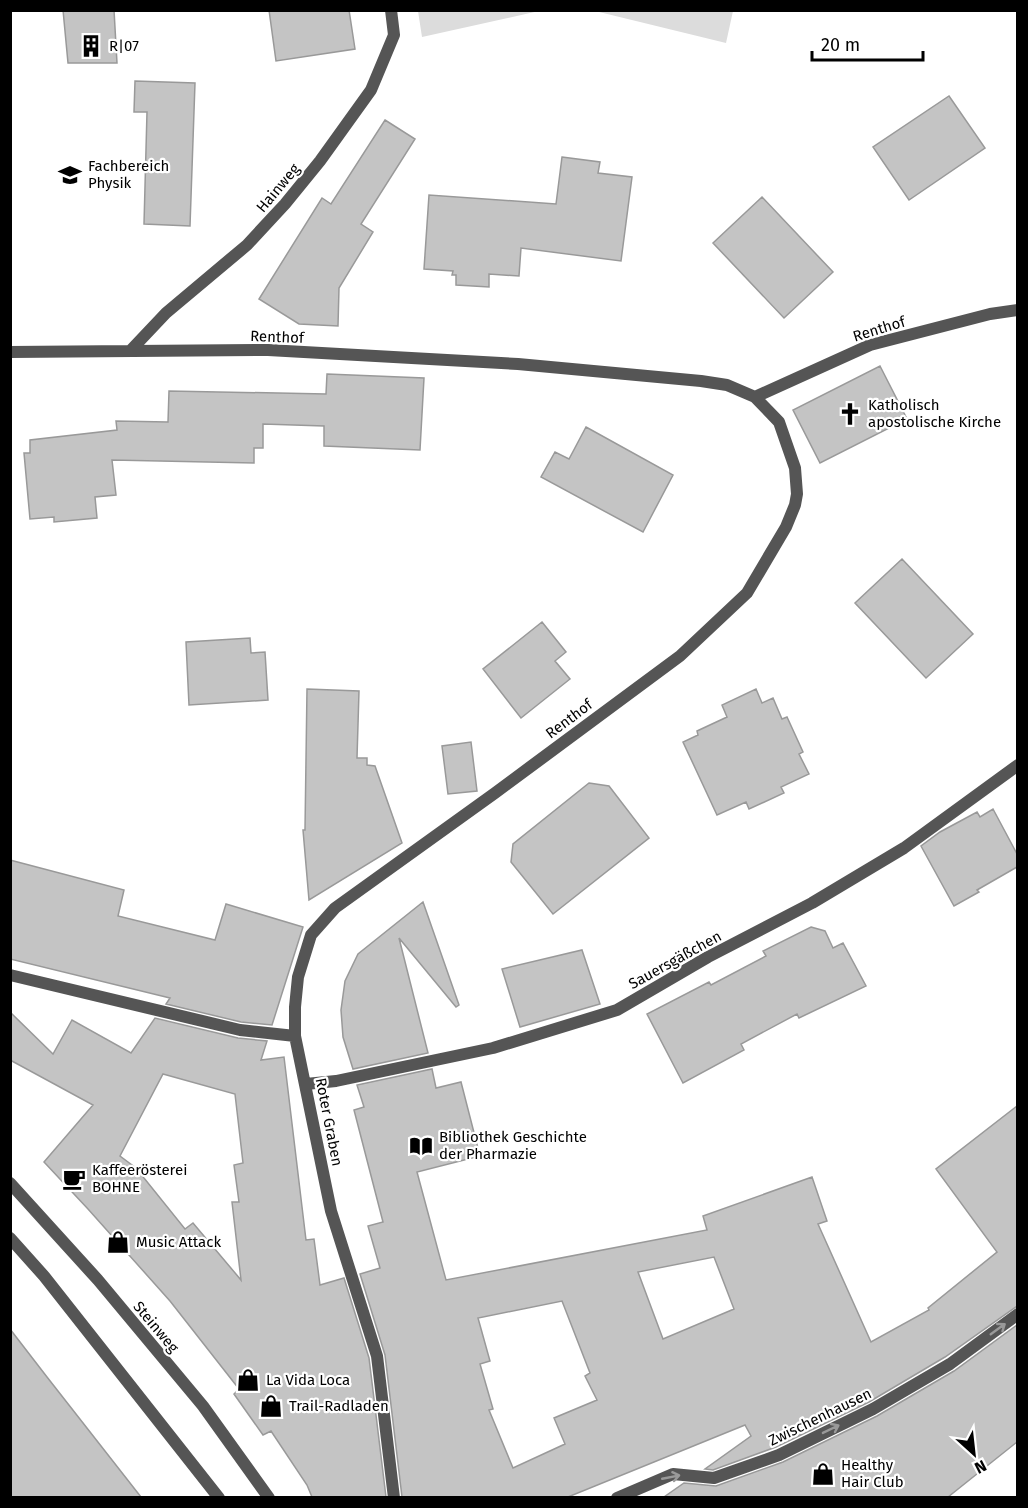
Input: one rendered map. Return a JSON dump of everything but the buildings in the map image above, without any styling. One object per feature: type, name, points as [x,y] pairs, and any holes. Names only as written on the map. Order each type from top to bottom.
[{"type":"street","name":"Hainweg","points":[[131,351],[166,313],[248,245],[320,161],[371,90],[394,35],[391,10]]},
{"type":"street","name":"Renthof","points":[[755,397],[870,345],[990,314],[1017,310]]},
{"type":"street","name":"Renthof","points":[[10,352],[268,350],[518,364],[727,385],[755,397],[779,422],[795,468],[797,494],[795,506],[786,527],[747,593],[680,656],[335,909],[310,935],[298,977],[295,1036]]},
{"type":"street","name":"Sauersgäßchen","points":[[306,1084],[336,1081],[493,1048],[617,1010],[708,957],[812,903],[904,848],[1017,765]]},
{"type":"street","points":[[10,975],[240,1030],[295,1036]]},
{"type":"street","name":"Roter Graben","points":[[295,1036],[331,1211],[377,1356],[394,1497]]},
{"type":"street","name":"Steinweg","points":[[10,1183],[98,1280],[203,1406],[269,1497]]},
{"type":"street","points":[[10,1238],[44,1276],[219,1497]]},
{"type":"street","name":"Zwischenhausen","points":[[617,1497],[673,1474],[714,1478],[778,1455],[873,1409],[950,1364],[1017,1314]]},
{"type":"shaded area","points":[[418,10],[539,11],[422,37]]},
{"type":"shaded area","points":[[733,10],[726,43],[595,11]]},
{"type":"place","name":"R|07","points":[[91,46]]},
{"type":"place","name":"Fachbereich Physik","points":[[70,175]]},
{"type":"place","name":"Katholisch apostolische Kirche","points":[[850,414]]},
{"type":"place","name":"Bibliothek Geschichte der Pharmazie","points":[[421,1146]]},
{"type":"place","name":"Kaffeerösterei BOHNE","points":[[74,1179]]},
{"type":"place","name":"Music Attack","points":[[118,1242]]},
{"type":"place","name":"La Vida Loca","points":[[248,1380]]},
{"type":"place","name":"Trail-Radladen","points":[[271,1406]]},
{"type":"place","name":"Healthy Hair Club","points":[[823,1474]]}]
